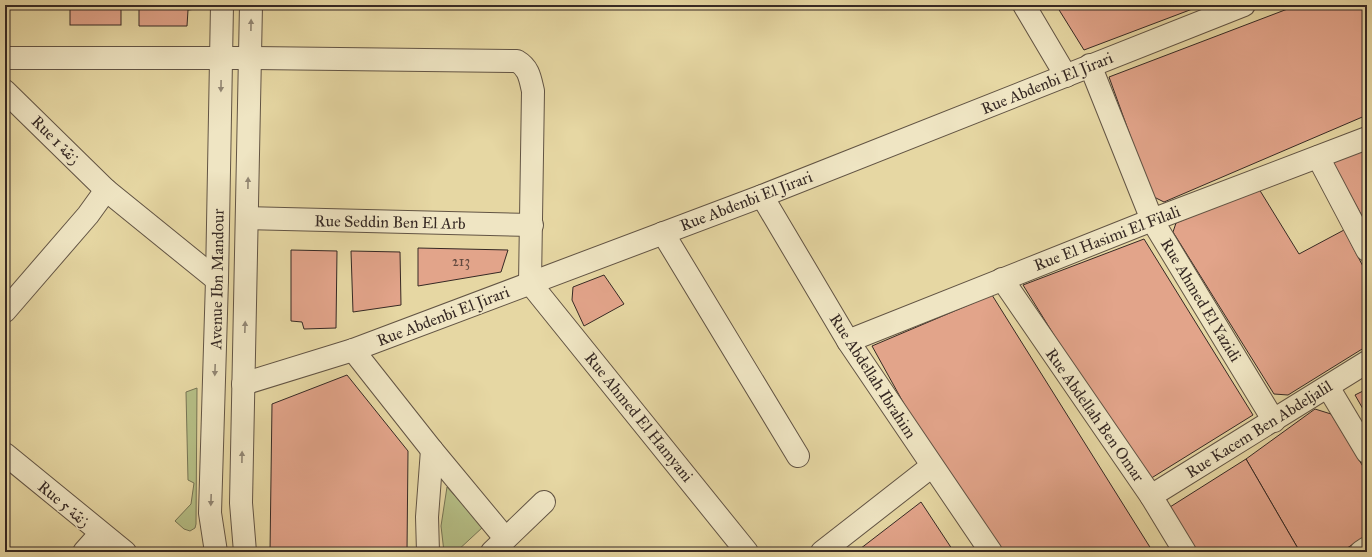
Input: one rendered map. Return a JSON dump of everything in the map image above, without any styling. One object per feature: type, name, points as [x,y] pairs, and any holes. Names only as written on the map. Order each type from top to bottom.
[{"type":"street","name":"Avenue Ibn Mandour","points":[[216,552],[210,513],[217,280],[222,5]]},
{"type":"street","name":"Avenue Ibn Mandour","points":[[246,552],[242,503],[243,384],[248,218],[251,5]]},
{"type":"street","points":[[1024,5],[1066,76]]},
{"type":"street","name":"Rue Abdenbi El Jirari","points":[[243,384],[353,350],[762,196],[1244,5]]},
{"type":"street","points":[[5,58],[250,58],[518,61],[530,75],[533,91],[530,283]]},
{"type":"street","name":"Rue Ahmed El Yazidi","points":[[1090,65],[1152,220],[1274,421]]},
{"type":"street","name":"Rue 1 زنقة","points":[[9,103],[106,190],[217,280]]},
{"type":"street","name":"Rue El Hasimi El Filali","points":[[848,341],[1152,220],[1367,138]]},
{"type":"street","points":[[1318,156],[1367,250]]},
{"type":"street","points":[[5,311],[88,215],[106,190]]},
{"type":"street","name":"Rue Abdellah Ibrahim","points":[[762,196],[848,341],[991,552]]},
{"type":"street","name":"Rue Seddin Ben El Arb","points":[[248,218],[532,225]]},
{"type":"street","points":[[663,233],[798,456]]},
{"type":"street","name":"Rue Abdellah Ben Omar","points":[[1002,279],[1152,496],[1185,552]]},
{"type":"street","name":"Rue Ahmed El Hamyani","points":[[530,283],[747,552]]},
{"type":"street","points":[[353,350],[432,450],[499,545],[544,502]]},
{"type":"street","name":"Rue Kacem Ben Abdeljalil","points":[[1152,496],[1367,362]]},
{"type":"street","points":[[1328,387],[1367,452]]},
{"type":"street","points":[[428,552],[427,517],[432,450]]},
{"type":"street","name":"Rue 5 زنقة","points":[[5,454],[100,534],[124,552]]},
{"type":"street","points":[[822,552],[932,466]]},
{"type":"street","points":[[84,552],[100,534]]},
{"type":"street","points":[[1361,552],[1367,548]]},
{"type":"green space","points":[[197,388],[196,524],[195,528],[190,531],[184,529],[175,521],[191,504],[194,483],[188,480],[186,392]]},
{"type":"green space","points":[[447,487],[483,527],[456,552],[444,552],[441,526]]},
{"type":"building","points":[[70,5],[121,5],[121,25],[70,25]]},
{"type":"building","points":[[139,5],[196,5],[196,9],[188,10],[187,26],[139,26]]},
{"type":"building","points":[[1056,5],[1203,5],[1084,50]]},
{"type":"building","points":[[1298,5],[1367,5],[1367,115],[1164,202],[1152,196],[1109,77]]},
{"type":"building","points":[[1367,149],[1367,225],[1332,162]]},
{"type":"building","points":[[1259,189],[1299,254],[1344,230],[1367,274],[1367,346],[1288,395],[1274,394],[1173,232],[1176,223]]},
{"type":"building","points":[[1144,239],[1253,415],[1145,482],[1023,285]]},
{"type":"building","points":[[418,248],[508,250],[501,272],[418,286]]},
{"type":"building","points":[[291,250],[337,251],[336,328],[304,329],[302,322],[291,321]]},
{"type":"building","points":[[351,251],[400,252],[401,305],[353,312]]},
{"type":"building","points":[[604,275],[624,304],[584,326],[572,300],[573,287]]},
{"type":"building","points":[[992,295],[1153,552],[998,552],[924,440],[872,346]]},
{"type":"building","points":[[347,375],[408,451],[407,552],[270,552],[272,404]]},
{"type":"building","points":[[1367,389],[1367,416],[1355,395]]},
{"type":"building","points":[[1315,409],[1331,414],[1367,473],[1367,535],[1341,552],[1300,552],[1246,459]]},
{"type":"building","points":[[1246,459],[1300,552],[1189,552],[1170,507]]},
{"type":"building","points":[[921,502],[954,552],[856,552]]}]
